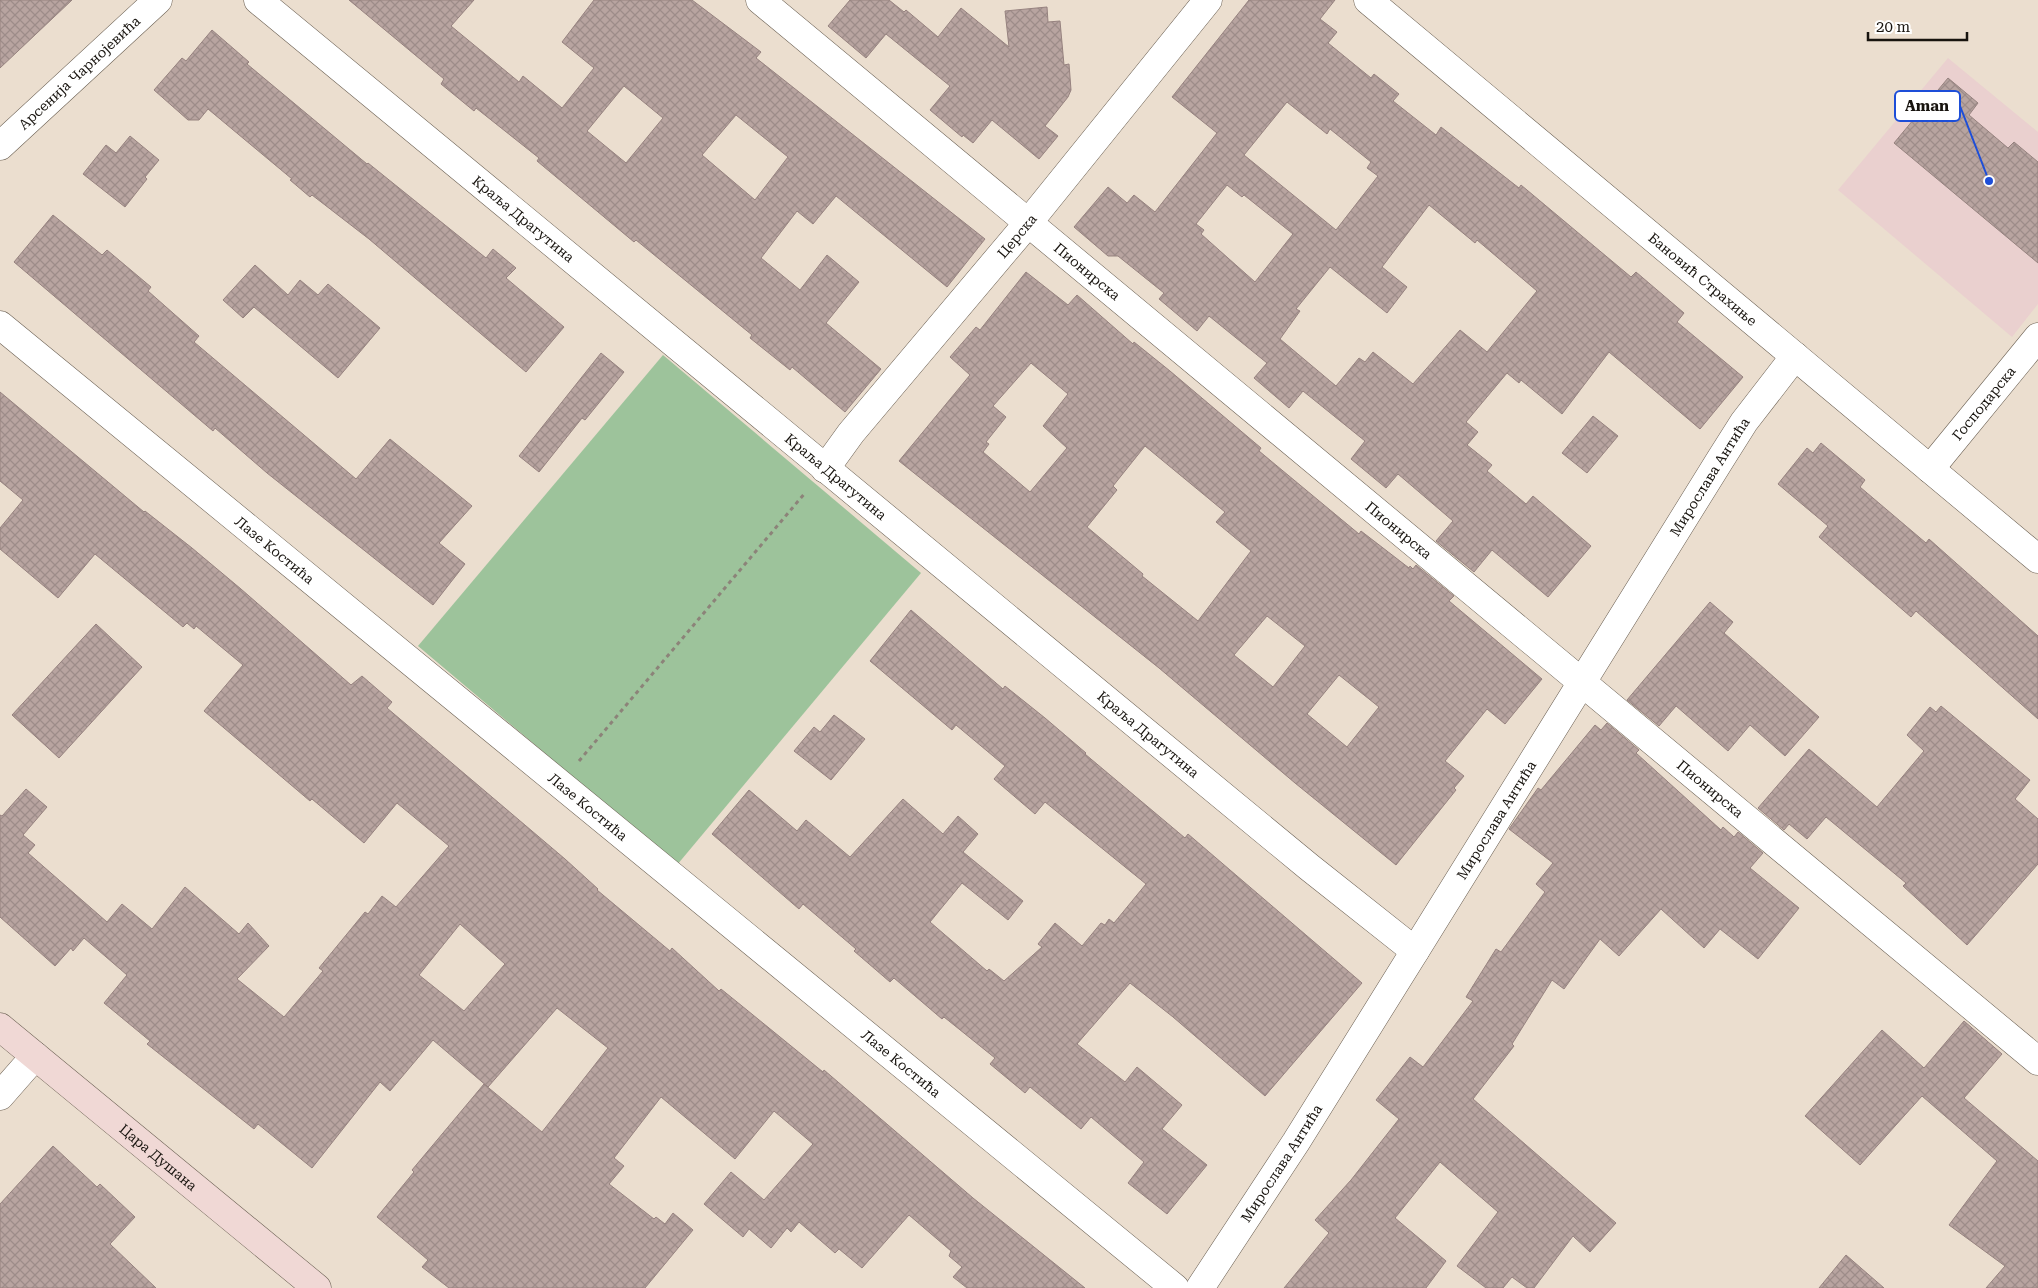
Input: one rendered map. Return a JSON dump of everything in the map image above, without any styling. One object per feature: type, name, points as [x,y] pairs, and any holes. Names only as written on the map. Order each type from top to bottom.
[{"type":"main road","name":"Цара Душана","points":[[0,1027],[317,1288]]},
{"type":"street","name":"Арсенија Чарнојевића","points":[[0,146],[158,0]]},
{"type":"street","name":"Краља Драгутина","points":[[258,0],[825,469],[1415,952]]},
{"type":"street","name":"Пионирска","points":[[760,0],[2038,1061]]},
{"type":"street","name":"Церска","points":[[825,469],[851,433],[1028,223],[1208,0]]},
{"type":"street","name":"Бановић Страхиње","points":[[1368,0],[2038,559]]},
{"type":"street","name":"Лазе Костића","points":[[0,325],[1175,1288]]},
{"type":"street","name":"Господарска","points":[[1930,469],[2038,337]]},
{"type":"street","name":"Мирослава Антића","points":[[1200,1288],[1296,1142],[1581,682],[1740,430],[1795,356]]},
{"type":"street","points":[[0,1096],[35,1056]]},
{"type":"path","points":[[561,783],[825,469]]},
{"type":"shaded area","points":[[1948,58],[2038,132],[2038,304],[2012,337],[1838,190]]},
{"type":"green space","points":[[663,355],[921,573],[677,865],[418,646]]},
{"type":"building","points":[[0,0],[72,0],[0,68]]},
{"type":"building","points":[[349,0],[474,0],[451,26],[519,82],[523,76],[562,108],[594,68],[562,42],[594,0],[692,0],[761,52],[756,58],[985,239],[947,287],[836,196],[813,224],[797,211],[761,258],[800,290],[827,255],[859,282],[826,323],[881,369],[845,412],[792,367],[790,370],[750,338],[752,335],[636,240],[634,242],[537,161],[539,158],[476,108],[474,111],[441,84],[444,79]],"holes":[[[624,86],[663,118],[626,163],[587,131]],[[736,115],[788,157],[755,200],[702,155]]]},
{"type":"building","points":[[850,0],[889,0],[904,12],[906,10],[938,37],[961,8],[1009,47],[1005,11],[1047,7],[1048,22],[1060,21],[1064,65],[1069,64],[1071,90],[1068,97],[1045,126],[1058,136],[1039,159],[992,120],[973,143],[963,135],[962,137],[930,110],[950,86],[886,34],[866,58],[828,26]]},
{"type":"building","points":[[1249,0],[1335,0],[1320,19],[1337,32],[1328,43],[1371,78],[1374,74],[1399,94],[1393,101],[1436,135],[1441,127],[1519,188],[1521,185],[1631,277],[1636,272],[1684,313],[1677,322],[1743,377],[1700,429],[1609,352],[1562,414],[1521,380],[1519,383],[1507,373],[1466,422],[1478,432],[1467,445],[1492,465],[1487,471],[1526,504],[1533,496],[1591,546],[1548,597],[1492,550],[1474,572],[1436,541],[1453,521],[1398,474],[1386,488],[1351,459],[1365,441],[1303,391],[1289,408],[1254,378],[1267,363],[1209,316],[1197,331],[1159,299],[1164,293],[1118,256],[1108,256],[1074,227],[1108,187],[1127,203],[1134,195],[1155,212],[1217,133],[1172,97]],"holes":[[[1287,102],[1327,134],[1330,129],[1371,162],[1367,168],[1378,176],[1336,230],[1244,155]],[[1227,185],[1242,197],[1244,195],[1293,234],[1255,282],[1201,234],[1204,230],[1196,224]],[[1429,205],[1475,243],[1477,240],[1537,291],[1487,352],[1460,330],[1413,384],[1373,352],[1365,362],[1359,358],[1336,386],[1280,339],[1300,311],[1296,309],[1330,267],[1387,313],[1407,287],[1382,267]]]},
{"type":"building","points":[[212,30],[249,62],[247,64],[367,164],[486,258],[493,249],[516,268],[506,278],[564,327],[526,372],[369,239],[312,195],[310,197],[290,180],[292,179],[208,109],[199,120],[188,120],[154,90],[182,58],[186,61]]},
{"type":"building","points":[[1948,78],[1978,103],[1969,115],[2008,148],[2014,142],[2038,162],[2038,263],[1894,143]]},
{"type":"building","points":[[130,136],[159,160],[125,207],[83,174],[106,145],[116,153]]},
{"type":"building","points":[[53,215],[102,255],[107,250],[151,287],[148,291],[199,336],[194,342],[356,479],[390,439],[472,506],[439,543],[465,564],[433,605],[267,473],[215,428],[213,431],[14,262]]},
{"type":"building","points":[[255,265],[288,295],[300,280],[318,295],[328,284],[380,328],[338,378],[254,307],[243,318],[223,300]]},
{"type":"building","points":[[1026,272],[1068,305],[1077,295],[1133,344],[1134,342],[1170,371],[1261,448],[1259,451],[1359,534],[1361,531],[1409,568],[1410,566],[1413,569],[1416,565],[1454,596],[1449,601],[1542,679],[1505,724],[1487,709],[1445,761],[1464,776],[1454,788],[1456,790],[1396,865],[1295,783],[1159,668],[899,461],[970,375],[950,357],[976,327],[980,330]],"holes":[[[1031,363],[1068,394],[1043,426],[1067,448],[1030,492],[983,452],[989,444],[986,442],[1006,417],[993,406]],[[1145,446],[1225,512],[1216,522],[1251,551],[1198,621],[1142,576],[1143,574],[1087,527],[1117,490],[1113,486]],[[1267,616],[1305,646],[1273,687],[1234,655]],[[1339,675],[1379,707],[1347,747],[1307,714]]]},
{"type":"building","points":[[601,353],[624,372],[585,420],[582,418],[539,472],[519,456]]},
{"type":"building","points":[[0,392],[144,512],[192,548],[351,685],[362,676],[392,702],[387,708],[565,859],[597,890],[670,951],[672,948],[719,991],[721,989],[823,1072],[824,1070],[973,1198],[1085,1288],[967,1288],[953,1277],[962,1267],[949,1256],[951,1251],[909,1215],[862,1268],[839,1249],[835,1253],[799,1222],[791,1232],[787,1228],[771,1248],[749,1229],[743,1237],[704,1204],[731,1172],[764,1200],[813,1144],[774,1111],[735,1159],[661,1097],[614,1158],[624,1166],[609,1184],[654,1219],[656,1217],[665,1224],[673,1213],[693,1230],[645,1288],[449,1288],[422,1267],[428,1260],[377,1217],[414,1172],[412,1170],[484,1084],[542,1132],[608,1048],[557,1008],[488,1087],[433,1040],[390,1091],[380,1082],[312,1168],[258,1124],[254,1129],[147,1044],[150,1041],[104,1003],[127,975],[84,938],[73,951],[71,948],[55,966],[0,917],[0,815],[2,816],[26,789],[47,807],[23,835],[35,845],[28,853],[107,922],[122,904],[152,929],[185,887],[239,934],[248,923],[269,946],[237,979],[284,1017],[323,971],[319,968],[365,912],[368,914],[382,896],[396,907],[449,846],[397,803],[364,843],[312,799],[310,801],[204,711],[243,665],[196,626],[194,629],[187,623],[183,627],[95,554],[58,598],[0,549],[0,528],[23,500],[0,481]],"holes":[[[460,924],[505,964],[464,1011],[419,975]]]},
{"type":"building","points":[[1593,416],[1618,436],[1587,473],[1562,453]]},
{"type":"building","points":[[1821,443],[1865,480],[1860,487],[1926,543],[1929,539],[2038,636],[2038,719],[1916,611],[1911,617],[1819,537],[1828,526],[1778,484],[1807,448],[1813,453]]},
{"type":"building","points":[[1710,602],[1733,622],[1724,633],[1819,717],[1785,756],[1750,725],[1728,751],[1676,706],[1659,726],[1627,700]]},
{"type":"building","points":[[911,610],[1003,689],[1005,686],[1045,718],[1185,838],[1188,834],[1362,983],[1265,1096],[1173,1017],[1130,983],[1077,1044],[1125,1082],[1137,1067],[1182,1105],[1162,1129],[1207,1165],[1167,1214],[1128,1183],[1144,1162],[1091,1117],[1081,1129],[1030,1087],[1025,1093],[990,1064],[995,1058],[944,1017],[942,1019],[894,978],[890,982],[854,951],[856,949],[803,904],[799,909],[712,834],[749,790],[797,831],[806,820],[850,857],[903,799],[943,834],[958,816],[978,834],[963,852],[1023,901],[1008,920],[962,883],[930,922],[987,971],[989,969],[1004,981],[1042,947],[1038,944],[1055,923],[1082,946],[1101,923],[1105,925],[1109,919],[1114,923],[1146,884],[1045,802],[1035,814],[994,779],[1005,766],[956,725],[952,730],[870,661]]},
{"type":"building","points":[[96,624],[142,667],[59,758],[12,715]]},
{"type":"building","points":[[1941,706],[2030,780],[2015,799],[2038,819],[2038,864],[1967,945],[1903,886],[1906,883],[1826,817],[1807,839],[1789,824],[1784,830],[1758,808],[1809,749],[1877,807],[1924,751],[1907,735],[1930,707],[1936,712]]},
{"type":"building","points":[[834,715],[865,739],[831,780],[794,751],[814,727],[820,732]]},
{"type":"building","points":[[1607,723],[1639,750],[1636,753],[1721,830],[1723,827],[1734,837],[1738,832],[1763,853],[1750,868],[1799,908],[1758,959],[1720,929],[1704,948],[1661,909],[1619,956],[1600,939],[1564,989],[1552,980],[1512,1044],[1514,1046],[1473,1099],[1616,1223],[1590,1252],[1573,1236],[1534,1288],[1527,1288],[1512,1277],[1503,1288],[1486,1288],[1457,1266],[1498,1212],[1440,1162],[1395,1218],[1446,1261],[1426,1288],[1284,1288],[1329,1233],[1315,1220],[1351,1180],[1399,1119],[1376,1100],[1410,1057],[1423,1067],[1473,1001],[1466,997],[1496,949],[1501,952],[1545,892],[1536,884],[1553,863],[1509,829],[1538,788],[1541,790],[1595,725],[1601,730]]},
{"type":"building","points":[[1964,1021],[2002,1054],[1964,1098],[2038,1161],[2038,1288],[1986,1288],[2005,1266],[1949,1225],[1997,1161],[1922,1096],[1860,1165],[1805,1116],[1882,1030],[1924,1068]]},
{"type":"building","points":[[53,1146],[97,1187],[100,1184],[135,1217],[110,1244],[156,1288],[0,1288],[0,1204]]},
{"type":"building","points":[[1846,1255],[1884,1288],[1819,1288]]},
{"type":"place","name":"Aman","points":[[1989,181]]}]
